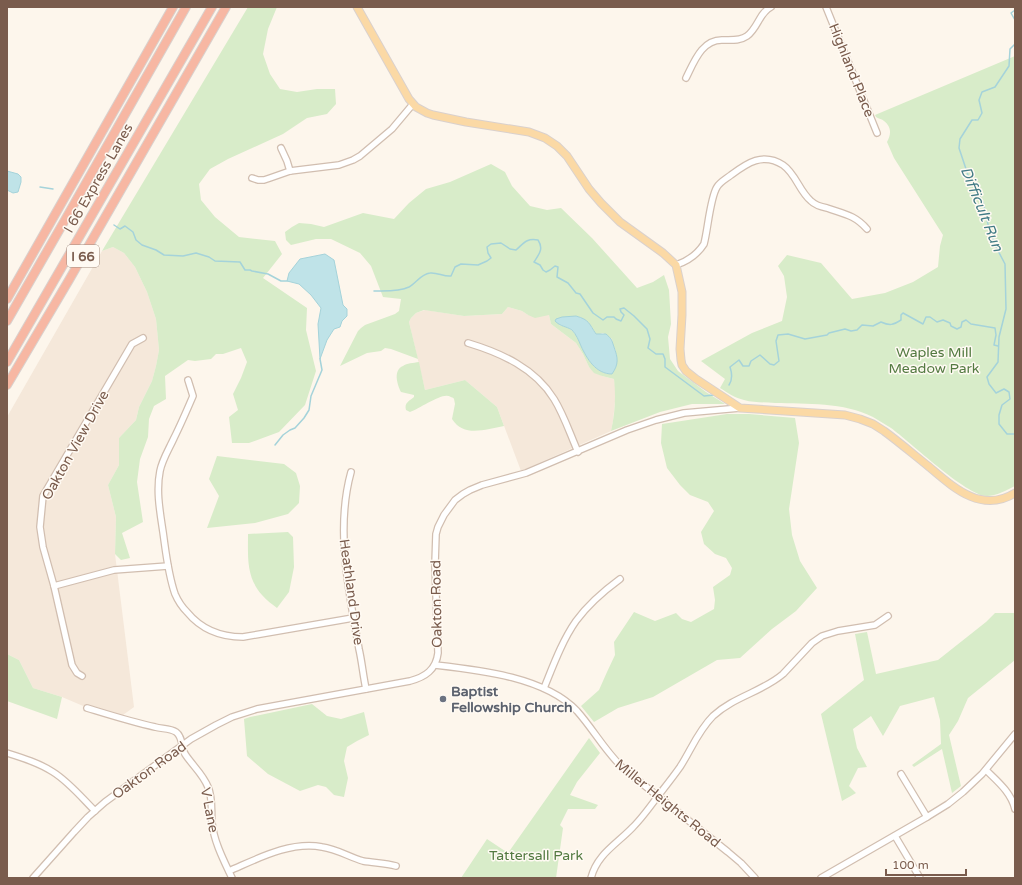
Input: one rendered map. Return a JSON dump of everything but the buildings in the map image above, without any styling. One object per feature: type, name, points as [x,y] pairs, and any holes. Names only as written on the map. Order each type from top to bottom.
[{"type":"highway","points":[[7,299],[173,7]]},
{"type":"highway","name":"I 66 Express Lanes","points":[[7,321],[186,7]]},
{"type":"highway","name":"I 66 Express Lanes","points":[[7,362],[212,7]]},
{"type":"highway","name":"I 66","points":[[7,385],[226,7]]},
{"type":"main road","points":[[357,7],[413,104],[421,110],[433,115],[529,132],[551,141],[567,156],[589,189],[601,203],[620,222],[663,253],[676,266],[682,292],[680,354],[682,365],[696,379],[740,408],[838,414],[852,416],[873,424],[884,431],[949,484],[966,495],[977,499],[993,500],[1004,498],[1015,493]]},
{"type":"street","points":[[686,78],[702,48],[719,40],[738,40],[745,37],[752,32],[766,9],[771,7]]},
{"type":"street","name":"Highland Place","points":[[826,7],[877,133]]},
{"type":"street","points":[[252,178],[264,180],[290,171],[339,165],[353,160],[360,156],[392,129],[413,104]]},
{"type":"street","points":[[281,148],[290,171]]},
{"type":"street","points":[[676,266],[685,262],[701,250],[704,244],[712,200],[717,187],[721,182],[740,168],[752,161],[760,159],[774,161],[786,168],[791,173],[801,190],[812,202],[821,207],[856,218],[867,229]]},
{"type":"street","name":"Oakton View Drive","points":[[82,676],[77,673],[72,665],[54,586],[43,547],[40,527],[43,496],[132,344],[143,338]]},
{"type":"street","points":[[468,343],[515,362],[528,371],[542,384],[554,399],[578,452]]},
{"type":"street","points":[[188,380],[193,396],[165,457],[160,470],[158,482],[158,494],[168,566],[175,595],[181,606],[201,625],[220,634],[232,637],[243,637],[353,618]]},
{"type":"street","name":"Oakton Road","points":[[32,878],[74,832],[105,802],[192,739],[216,725],[245,712],[257,709],[410,681],[418,679],[426,674],[435,665],[437,660],[438,645],[435,541],[438,527],[444,515],[455,500],[463,494],[482,486],[526,473],[627,430],[665,417],[684,413],[740,408]]},
{"type":"street","name":"Heathland Drive","points":[[351,472],[347,488],[344,520],[344,553],[353,618],[366,688]]},
{"type":"street","points":[[54,586],[114,570],[168,566]]},
{"type":"street","points":[[544,688],[563,644],[576,622],[590,605],[620,579]]},
{"type":"street","points":[[591,878],[595,867],[602,856],[633,827],[658,797],[679,768],[699,732],[721,710],[737,699],[778,678],[812,643],[822,636],[833,632],[876,625],[888,616]]},
{"type":"street","name":"Miller Heights Road","points":[[435,665],[507,676],[544,688],[554,693],[578,713],[615,761],[736,860],[755,878]]},
{"type":"street","name":"V Lane","points":[[87,708],[157,728],[173,730],[178,733],[181,738],[185,754],[201,774],[208,788],[212,804],[212,824],[216,840],[232,878]]},
{"type":"street","points":[[821,878],[948,804],[964,792],[986,770],[1015,734]]},
{"type":"street","points":[[7,753],[35,763],[54,773],[95,811]]},
{"type":"street","points":[[986,770],[1012,799],[1015,809]]},
{"type":"street","points":[[901,774],[927,817]]},
{"type":"street","points":[[895,836],[920,878]]},
{"type":"street","points":[[229,871],[280,850],[305,846],[321,846],[334,849],[361,860],[380,864],[387,863],[396,866]]},
{"type":"shaded area","points":[[113,247],[124,253],[135,267],[147,292],[156,319],[159,350],[152,381],[139,407],[136,420],[119,438],[119,465],[108,485],[116,517],[115,554],[134,707],[116,720],[62,697],[33,688],[19,660],[7,654],[7,417],[102,251]]},
{"type":"shaded area","points":[[508,307],[522,311],[528,315],[549,315],[551,324],[576,343],[589,367],[602,376],[614,379],[616,392],[611,431],[521,471],[497,407],[465,380],[425,390],[409,322],[416,313],[425,310],[464,316],[502,314]]},
{"type":"green space","points":[[248,7],[277,7],[268,29],[263,54],[270,74],[280,89],[297,92],[317,89],[335,89],[336,104],[327,114],[307,118],[283,134],[228,159],[210,169],[199,184],[201,200],[215,217],[239,237],[275,241],[282,254],[263,278],[307,308],[306,330],[316,371],[305,405],[279,432],[249,443],[232,443],[229,417],[238,410],[233,394],[247,362],[241,348],[223,354],[216,354],[211,359],[195,361],[188,360],[165,376],[166,399],[154,406],[149,419],[148,437],[140,459],[137,482],[143,522],[122,533],[130,558],[121,560],[115,554],[116,517],[108,485],[119,465],[119,438],[136,420],[139,407],[152,381],[159,350],[156,319],[147,292],[135,267],[124,253],[113,247],[102,251]]},
{"type":"green space","name":"Waples Mill Meadow Park","points":[[1015,56],[1015,486],[994,495],[987,496],[978,494],[953,478],[891,428],[862,412],[837,406],[748,401],[735,397],[720,388],[725,379],[701,361],[752,333],[782,321],[787,297],[784,276],[778,266],[787,255],[821,263],[852,299],[885,293],[913,282],[938,267],[940,246],[943,235],[894,158],[887,142],[890,134],[890,128],[887,123],[875,115]]},
{"type":"green space","points":[[491,164],[505,172],[512,186],[530,206],[547,210],[561,208],[592,238],[637,288],[653,282],[664,275],[669,290],[671,324],[668,337],[670,359],[678,371],[725,404],[692,404],[660,412],[611,431],[615,405],[614,379],[594,373],[589,367],[576,343],[551,324],[549,315],[535,318],[522,311],[508,307],[502,314],[464,316],[424,310],[416,313],[409,322],[418,359],[385,348],[381,351],[367,353],[340,366],[358,331],[365,325],[395,314],[399,311],[401,299],[383,297],[371,266],[360,253],[331,239],[316,239],[291,245],[286,240],[285,232],[299,223],[324,227],[363,213],[394,219],[409,203],[426,189],[450,182]],"holes":[[[576,316],[589,323],[596,334],[603,333],[612,339],[616,351],[612,374],[607,374],[597,369],[586,356],[574,333],[568,328],[559,325]]]},
{"type":"green space","points":[[419,362],[425,390],[465,380],[497,407],[504,426],[476,431],[463,429],[452,419],[455,404],[454,399],[449,396],[435,399],[410,412],[406,410],[406,404],[414,397],[414,395],[401,392],[397,381],[397,374],[400,368],[405,365]]},
{"type":"green space","points":[[727,414],[749,414],[795,418],[799,443],[789,509],[792,535],[800,561],[817,588],[796,611],[772,629],[740,658],[717,660],[653,697],[618,708],[594,722],[581,706],[599,690],[615,655],[614,642],[634,612],[655,621],[676,613],[682,619],[691,622],[714,609],[715,600],[713,587],[730,575],[732,568],[726,558],[715,554],[704,544],[701,532],[714,511],[708,502],[690,495],[680,485],[667,468],[661,443],[662,424]]},
{"type":"green space","points":[[217,456],[284,464],[296,473],[300,486],[299,503],[288,514],[255,523],[207,528],[219,496],[209,479]]},
{"type":"green space","points":[[288,532],[293,537],[294,567],[289,592],[277,608],[264,597],[253,581],[249,566],[248,534]]},
{"type":"green space","points":[[995,613],[1015,613],[1015,660],[968,698],[958,721],[949,735],[961,786],[952,793],[942,749],[914,767],[912,765],[941,744],[940,720],[934,697],[900,706],[883,736],[871,716],[853,729],[857,748],[867,767],[858,768],[849,786],[856,793],[842,801],[821,714],[864,680],[855,634],[867,632],[876,674],[938,660],[986,622]]},
{"type":"green space","points":[[7,654],[19,660],[33,688],[62,697],[57,719],[7,701]]},
{"type":"green space","points":[[312,704],[327,716],[341,719],[364,712],[369,735],[347,747],[344,761],[348,778],[344,797],[334,795],[326,787],[318,785],[300,791],[268,774],[247,756],[244,719]]},
{"type":"green space","name":"Tattersall Park","points":[[589,738],[600,753],[577,782],[570,795],[598,805],[595,809],[568,809],[560,825],[563,828],[556,878],[461,878],[487,839],[508,853]]},
{"type":"water","points":[[7,171],[18,174],[21,177],[18,192],[13,193],[7,190]]},
{"type":"water","points":[[325,254],[334,260],[343,305],[347,309],[347,316],[342,321],[340,327],[334,329],[327,340],[320,359],[318,324],[321,308],[311,295],[299,284],[287,281],[289,273],[300,259]]},
{"type":"water","points":[[576,316],[587,321],[596,334],[606,334],[611,339],[617,361],[616,367],[612,374],[597,369],[586,356],[572,330],[555,321],[556,319],[562,317]]},
{"type":"waterway","name":"Difficult Run","points":[[1015,10],[1011,13],[1015,20]]},
{"type":"waterway","name":"Difficult Run","points":[[1015,44],[1010,49],[1009,66],[995,87],[982,92],[979,100],[982,113],[978,120],[972,120],[960,139],[959,148],[968,175],[983,202],[995,245],[1005,264],[1006,309],[999,337],[998,362],[987,377],[989,384],[996,393],[1004,389],[1009,392],[1010,399],[1002,405],[999,415],[999,424],[1007,434],[1015,434]]},
{"type":"waterway","points":[[40,187],[53,189]]},
{"type":"waterway","points":[[114,225],[120,229],[125,226],[133,232],[136,240],[142,245],[156,250],[164,255],[183,256],[196,253],[209,257],[215,261],[240,262],[245,270],[268,274],[281,281],[287,281]]},
{"type":"waterway","points":[[374,291],[405,289],[424,275],[430,273],[451,276],[455,267],[461,264],[478,265],[491,258],[487,247],[491,244],[501,243],[510,249],[516,250],[528,240],[538,240],[541,249],[534,262],[540,265],[543,270],[546,272],[555,266],[558,267],[557,277],[568,283],[576,293],[580,294],[593,313],[603,320],[607,317],[614,317],[621,321],[624,315],[620,309],[624,308],[647,329],[650,339],[648,348],[656,354],[663,354],[665,359],[665,367],[704,396],[714,395]]},
{"type":"waterway","points":[[729,385],[732,376],[730,367],[739,360],[743,366],[749,366],[751,361],[760,355],[770,364],[774,365],[779,361],[776,341],[778,335],[788,334],[805,339],[827,335],[829,333],[845,329],[851,331],[857,330],[862,325],[873,326],[881,322],[887,324],[896,323],[901,320],[901,315],[903,313],[923,324],[926,317],[930,317],[937,322],[943,320],[950,323],[951,326],[957,329],[961,327],[962,322],[966,320],[971,324],[995,328],[996,335],[994,345],[998,346]]},
{"type":"waterway","points":[[275,445],[283,435],[295,428],[309,410],[311,396],[322,370],[320,359]]},
{"type":"place","name":"Baptist Fellowship Church","points":[[443,699]]}]
